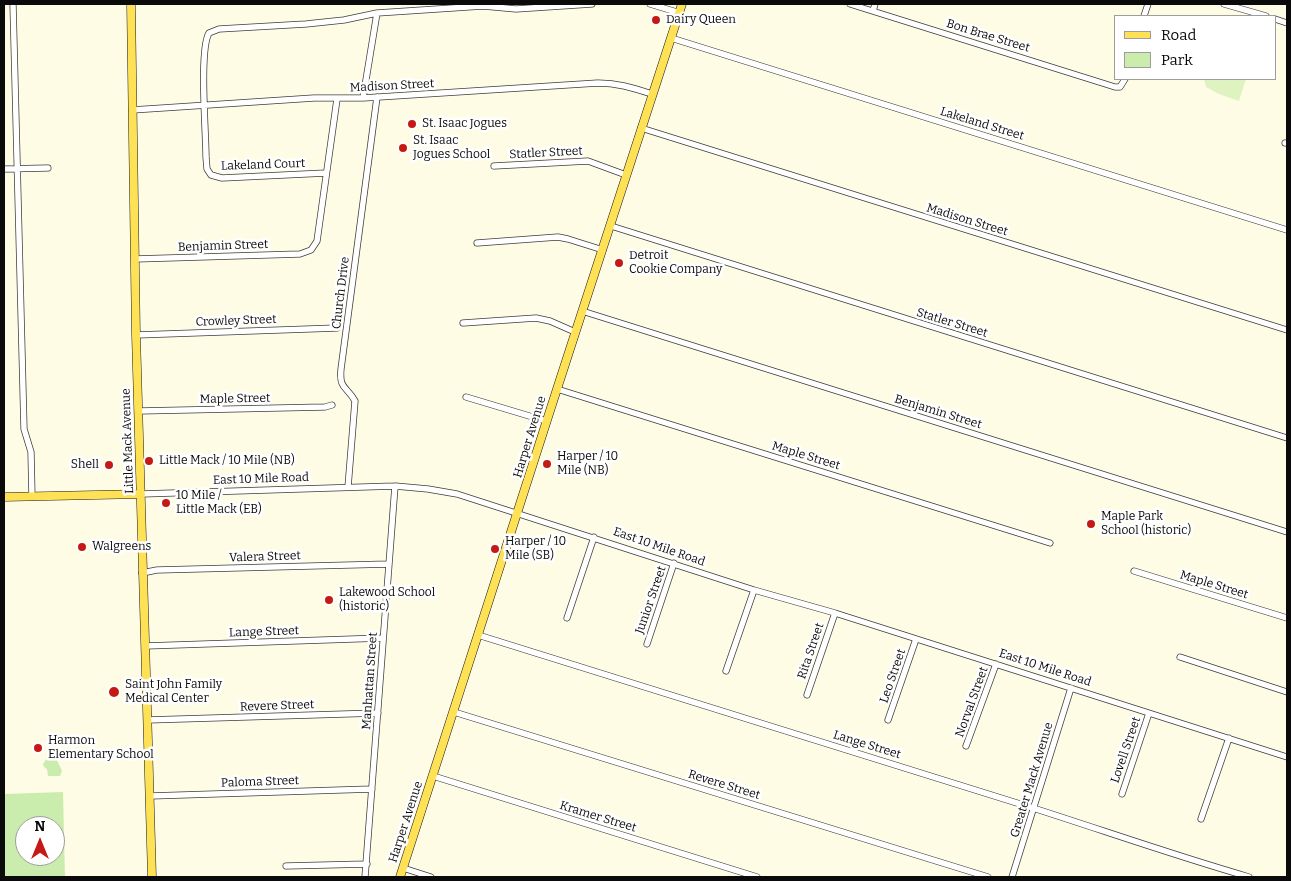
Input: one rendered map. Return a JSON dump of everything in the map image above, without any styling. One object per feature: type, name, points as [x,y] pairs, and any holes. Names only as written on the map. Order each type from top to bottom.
[{"type":"main road","name":"Little Mack Avenue","points":[[130,4],[136,335],[152,877]]},
{"type":"main road","name":"Harper Avenue","points":[[400,877],[682,4]]},
{"type":"main road","name":"East 10 Mile Road","points":[[4,497],[141,494]]},
{"type":"street","points":[[13,4],[24,429],[31,452],[32,496]]},
{"type":"street","points":[[205,106],[205,42],[208,33],[213,31],[344,20],[377,13],[483,6],[516,9],[592,4]]},
{"type":"street","points":[[650,4],[680,13]]},
{"type":"street","name":"Bon Brae Street","points":[[850,4],[1111,86],[1120,87],[1124,80]]},
{"type":"street","points":[[873,11],[875,4]]},
{"type":"street","points":[[1224,4],[1262,15]]},
{"type":"street","points":[[363,98],[377,13]]},
{"type":"street","name":"Lakeland Street","points":[[671,38],[1287,230]]},
{"type":"street","name":"Madison Street","points":[[132,110],[314,98],[363,98],[606,83],[624,85],[652,94]]},
{"type":"street","name":"Church Drive","points":[[348,487],[355,402],[342,386],[340,377],[377,97]]},
{"type":"street","points":[[326,173],[337,98]]},
{"type":"street","name":"Lakeland Court","points":[[205,106],[207,169],[211,175],[222,178],[326,173]]},
{"type":"street","name":"Madison Street","points":[[641,128],[1287,330]]},
{"type":"street","name":"Statler Street","points":[[494,166],[588,161],[626,175]]},
{"type":"street","points":[[4,169],[48,168]]},
{"type":"street","name":"Benjamin Street","points":[[135,259],[300,254],[311,250],[317,241],[326,173]]},
{"type":"street","name":"Statler Street","points":[[611,226],[1287,438]]},
{"type":"street","points":[[476,243],[558,237],[603,250]]},
{"type":"street","name":"Benjamin Street","points":[[582,312],[1287,532]]},
{"type":"street","points":[[463,323],[536,318],[550,321],[575,332]]},
{"type":"street","name":"Crowley Street","points":[[136,335],[337,328]]},
{"type":"street","name":"Maple Street","points":[[557,389],[1050,543]]},
{"type":"street","points":[[466,397],[546,421]]},
{"type":"street","name":"Maple Street","points":[[139,411],[325,407],[332,404]]},
{"type":"street","name":"East 10 Mile Road","points":[[141,494],[395,486],[457,494],[674,563],[688,570],[834,613],[1287,756]]},
{"type":"street","name":"Manhattan Street","points":[[366,877],[395,486]]},
{"type":"street","points":[[567,618],[594,538]]},
{"type":"street","name":"Junior Street","points":[[647,644],[674,563]]},
{"type":"street","name":"Valera Street","points":[[142,573],[157,570],[389,564]]},
{"type":"street","name":"Maple Street","points":[[1134,571],[1287,618]]},
{"type":"street","points":[[726,671],[754,590]]},
{"type":"street","name":"Rita Street","points":[[807,695],[834,613]]},
{"type":"street","name":"Lange Street","points":[[478,635],[1249,877]]},
{"type":"street","name":"Lange Street","points":[[145,646],[384,638]]},
{"type":"street","name":"Leo Street","points":[[888,720],[916,639]]},
{"type":"street","points":[[1180,657],[1287,692]]},
{"type":"street","name":"Norval Street","points":[[966,746],[996,664]]},
{"type":"street","name":"Greater Mack Avenue","points":[[1012,877],[1071,688]]},
{"type":"street","name":"Revere Street","points":[[454,712],[988,877]]},
{"type":"street","name":"Lovell Street","points":[[1122,794],[1149,713]]},
{"type":"street","name":"Revere Street","points":[[147,720],[378,714]]},
{"type":"street","points":[[1201,819],[1229,738]]},
{"type":"street","name":"Kramer Street","points":[[433,776],[757,877]]},
{"type":"street","name":"Paloma Street","points":[[150,796],[372,789]]},
{"type":"street","points":[[286,866],[366,864]]},
{"type":"street","points":[[403,868],[431,877]]},
{"type":"green space","points":[[1204,80],[1246,80],[1239,101],[1206,87]]},
{"type":"green space","points":[[49,755],[55,756],[62,771],[60,776],[48,776],[47,769],[43,764]]},
{"type":"green space","points":[[63,792],[64,816],[15,816],[15,866],[65,866],[65,877],[4,877],[4,794]]},
{"type":"place","name":"Dairy Queen","points":[[656,20]]},
{"type":"place","name":"St. Isaac Jogues","points":[[412,124]]},
{"type":"place","name":"St. Isaac Jogues School","points":[[403,148]]},
{"type":"place","name":"Detroit Cookie Company","points":[[619,263]]},
{"type":"place","name":"Little Mack / 10 Mile (NB)","points":[[149,461]]},
{"type":"place","name":"Harper / 10 Mile (NB)","points":[[547,464]]},
{"type":"place","name":"Shell","points":[[109,465]]},
{"type":"place","name":"10 Mile / Little Mack (EB)","points":[[166,503]]},
{"type":"place","name":"Maple Park School (historic)","points":[[1091,524]]},
{"type":"place","name":"Walgreens","points":[[82,547]]},
{"type":"place","name":"Harper / 10 Mile (SB)","points":[[495,549]]},
{"type":"place","name":"Lakewood School (historic)","points":[[329,600]]},
{"type":"place","name":"Saint John Family Medical Center","points":[[114,692]]},
{"type":"place","name":"Harmon Elementary School","points":[[38,748]]}]
